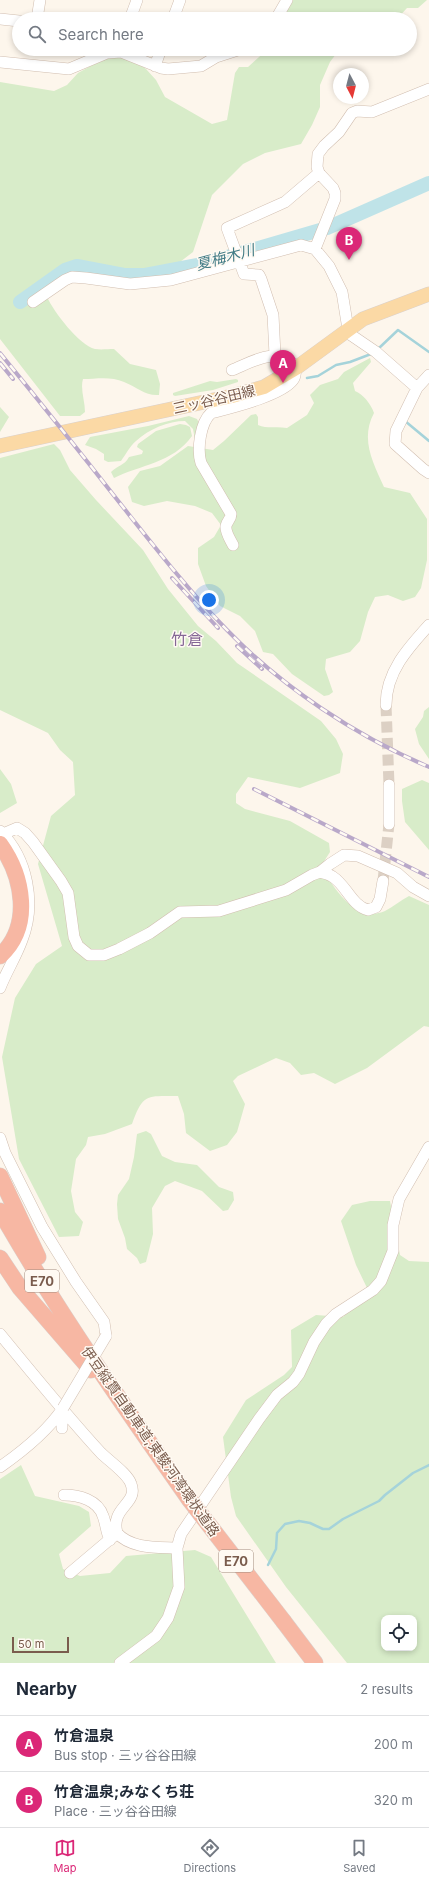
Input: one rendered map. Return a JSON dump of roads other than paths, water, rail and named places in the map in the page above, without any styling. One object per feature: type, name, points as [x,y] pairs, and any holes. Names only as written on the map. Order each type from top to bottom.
[{"type":"highway","points":[[1,837],[14,866],[19,884],[21,908],[19,924],[2,954]]},
{"type":"highway","points":[[0,852],[10,869],[13,880],[16,907],[13,923],[2,954]]},
{"type":"highway","points":[[0,1176],[31,1244],[87,1350]]},
{"type":"highway","name":"伊豆縦貫自動車道;東駿河湾環状道路","points":[[0,1211],[52,1298],[121,1402],[189,1499],[314,1663]]},
{"type":"highway","points":[[0,1258],[20,1288],[46,1316],[79,1357],[121,1402]]},
{"type":"highway","points":[[288,1628],[306,1663]]},
{"type":"highway","points":[[288,1628],[321,1663]]},
{"type":"main road","name":"三ッ谷谷田線","points":[[0,446],[232,396],[264,386],[296,368],[348,329],[372,314],[429,294]]},
{"type":"street","points":[[38,12],[40,0]]},
{"type":"street","points":[[133,12],[137,0]]},
{"type":"street","points":[[176,12],[180,0]]},
{"type":"street","points":[[280,12],[287,0]]},
{"type":"street","points":[[0,19],[12,20]]},
{"type":"street","points":[[0,62],[69,69],[100,56]]},
{"type":"street","points":[[131,56],[155,66],[168,69],[200,66],[219,56]]},
{"type":"street","points":[[155,66],[159,56]]},
{"type":"street","points":[[317,244],[335,199],[335,193],[319,173],[317,167],[318,154],[339,132],[352,113],[357,111],[372,112],[429,89]]},
{"type":"street","points":[[275,355],[273,315],[262,279],[259,275],[244,274],[227,228],[286,202],[319,173]]},
{"type":"street","points":[[34,302],[65,280],[72,277],[130,284],[171,280],[301,245],[317,244]]},
{"type":"street","points":[[317,244],[342,292],[348,329],[351,335],[376,352],[417,388]]},
{"type":"street","points":[[232,370],[275,355],[288,358],[296,368],[295,374],[288,384],[262,397],[211,413],[205,422],[198,448],[199,455],[201,463],[231,514],[226,526],[226,531],[233,545]]},
{"type":"street","points":[[429,374],[417,388],[394,438],[395,444],[423,470],[429,473]]},
{"type":"street","points":[[386,705],[387,689],[400,660],[429,625]]},
{"type":"street","points":[[389,785],[389,824]]},
{"type":"street","points":[[0,988],[22,941],[29,915],[27,881],[22,865],[15,850],[1,837],[17,828],[25,833],[47,860],[68,894],[74,937],[78,946],[89,955],[104,955],[119,949],[150,933],[174,914],[180,912],[219,911],[229,909],[286,890],[320,872],[336,859],[350,854],[397,873],[413,887],[429,896]]},
{"type":"street","points":[[320,872],[333,877],[358,905],[368,910],[376,907],[380,899],[383,881]]},
{"type":"street","points":[[0,1138],[5,1153],[42,1226],[76,1282],[104,1322],[106,1336],[60,1412],[42,1433],[0,1467]]},
{"type":"street","points":[[120,1663],[156,1636],[168,1618],[179,1587],[177,1548],[181,1534],[259,1419],[277,1395],[293,1382],[299,1374],[314,1342],[326,1324],[336,1314],[373,1290],[381,1281],[393,1251],[393,1225],[399,1199],[429,1147]]},
{"type":"street","points":[[0,1334],[60,1412],[128,1478],[132,1484],[132,1496],[117,1515],[113,1536],[70,1573]]},
{"type":"street","points":[[60,1412],[62,1428]]},
{"type":"street","points":[[64,1495],[73,1495],[94,1504],[101,1510],[113,1536],[136,1544],[177,1548]]},
{"type":"waterway","name":"夏梅木川","points":[[20,302],[65,270],[77,266],[124,275],[145,275],[203,264],[327,228],[429,183]]},
{"type":"waterway","points":[[378,349],[398,330],[429,352]]},
{"type":"waterway","points":[[307,378],[318,376],[336,365],[350,362],[371,354]]},
{"type":"waterway","points":[[405,421],[429,441]]},
{"type":"waterway","points":[[268,1565],[276,1549],[277,1533],[285,1524],[299,1521],[310,1523],[323,1529],[329,1529],[343,1519],[379,1501],[413,1473],[429,1465]]},
{"type":"tunnel","points":[[386,705],[389,785]]},
{"type":"tunnel","points":[[383,881],[389,824]]},
{"type":"railway","points":[[0,353],[172,568],[213,615],[248,651],[321,708],[374,741],[429,767]]},
{"type":"railway","points":[[0,363],[13,379]]},
{"type":"railway","points":[[172,578],[218,628]]},
{"type":"railway","points":[[237,646],[262,669]]},
{"type":"railway","points":[[254,789],[429,877]]},
{"type":"place","name":"竹倉温泉;みなくち荘","points":[[349,260]]},
{"type":"place","name":"竹倉温泉","points":[[283,383]]},
{"type":"district","name":"竹倉","points":[[187,639]]}]
